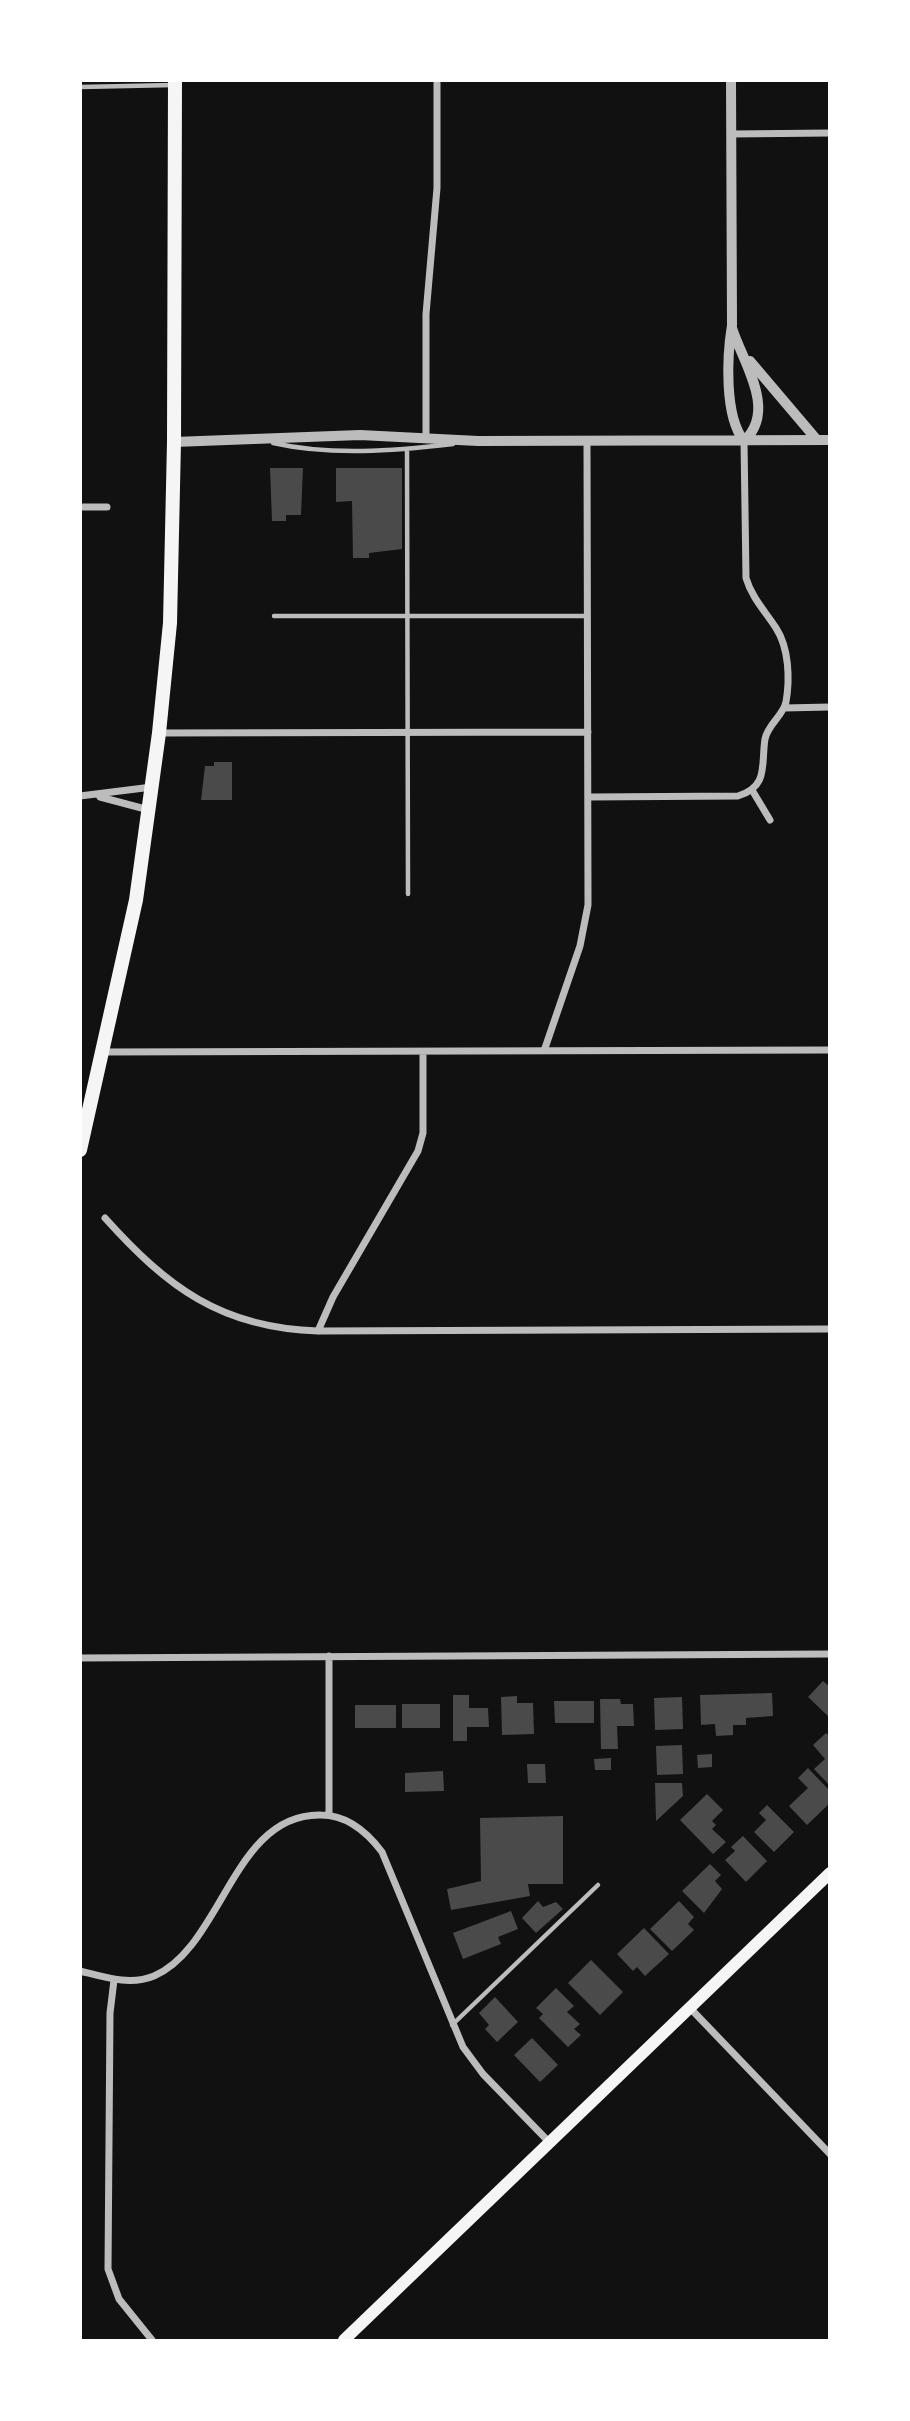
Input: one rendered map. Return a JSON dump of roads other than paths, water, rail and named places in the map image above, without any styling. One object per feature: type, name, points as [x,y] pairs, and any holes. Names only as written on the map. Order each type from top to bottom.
[{"type":"highway","points":[[80,1150],[136,900],[159,733],[170,623],[174,442],[175,83]]},
{"type":"main road","points":[[344,2340],[830,1873]]},
{"type":"street","points":[[427,442],[426,291],[438,188],[437,80]]},
{"type":"street","points":[[589,797],[730,796],[752,790],[764,771],[766,736],[784,708],[787,678],[785,646],[778,630],[753,596],[746,578],[744,440],[737,431],[733,417],[728,354],[732,325],[732,80]]},
{"type":"street","points":[[732,134],[830,133]]},
{"type":"street","points":[[732,325],[754,381],[757,413],[753,431],[744,440]]},
{"type":"street","points":[[744,353],[817,440]]},
{"type":"street","points":[[174,442],[307,435],[427,442],[830,440]]},
{"type":"street","points":[[544,1051],[586,920],[589,797],[587,441]]},
{"type":"street","points":[[80,507],[107,507]]},
{"type":"street","points":[[784,708],[830,707]]},
{"type":"street","points":[[159,733],[588,732]]},
{"type":"street","points":[[80,796],[152,787]]},
{"type":"street","points":[[752,790],[770,820]]},
{"type":"street","points":[[96,796],[149,810]]},
{"type":"street","points":[[103,1052],[830,1050]]},
{"type":"street","points":[[318,1331],[333,1297],[418,1151],[423,1133],[423,1052]]},
{"type":"street","points":[[105,1218],[146,1263],[204,1304],[227,1315],[270,1327],[318,1331],[830,1329]]},
{"type":"street","points":[[80,1657],[830,1654]]},
{"type":"street","points":[[329,1656],[329,1815]]},
{"type":"street","points":[[80,1971],[114,1980],[142,1980],[166,1969],[187,1948],[250,1855],[272,1831],[293,1819],[329,1815],[355,1825],[382,1852],[463,2047],[483,2074],[549,2142]]},
{"type":"street","points":[[114,1980],[110,2013],[107,2257],[119,2299],[152,2340]]},
{"type":"street","points":[[690,2008],[830,2154]]},
{"type":"lane","points":[[80,87],[175,83]]},
{"type":"lane","points":[[253,438],[304,450],[407,449],[427,442]]},
{"type":"lane","points":[[407,449],[408,894]]},
{"type":"lane","points":[[274,616],[587,616]]},
{"type":"lane","points":[[452,2025],[598,1885]]}]
